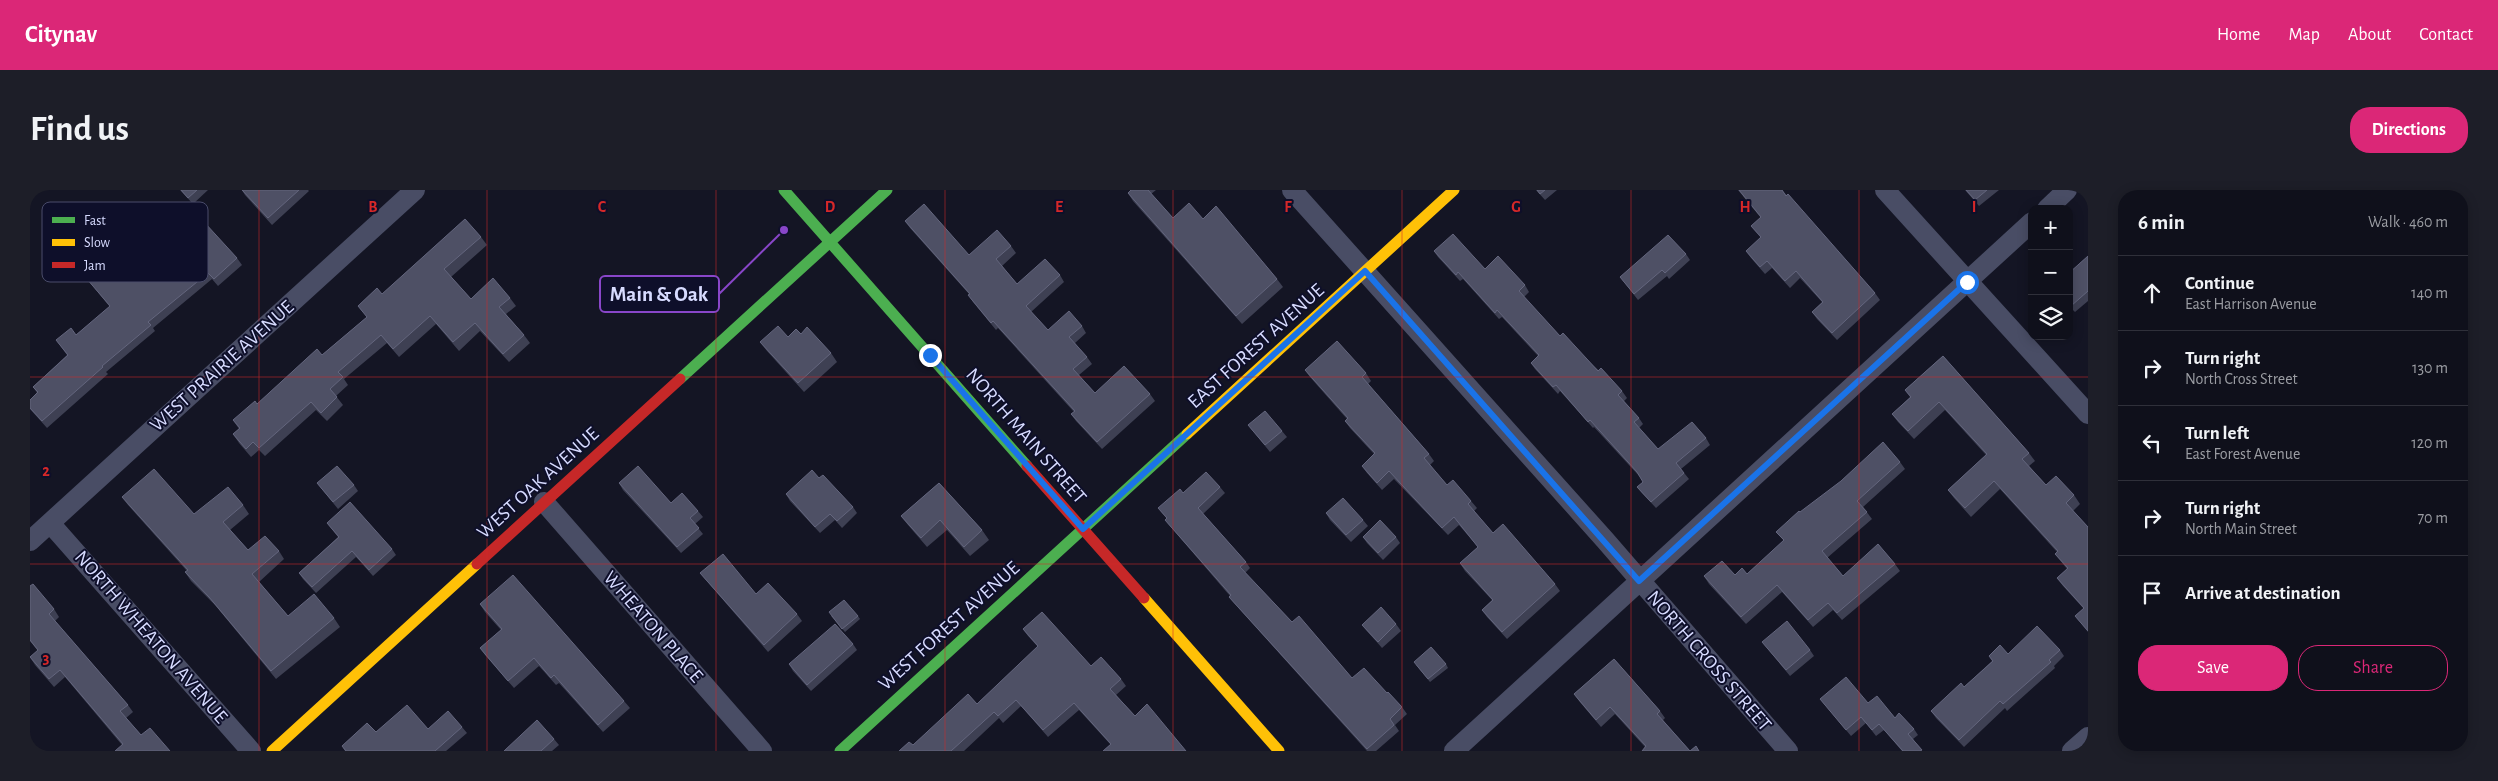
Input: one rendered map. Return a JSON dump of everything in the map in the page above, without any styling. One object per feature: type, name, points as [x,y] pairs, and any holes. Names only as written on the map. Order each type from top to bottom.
[{"type":"street","name":"WEST PRAIRIE AVENUE","points":[[30,541],[415,190]]},
{"type":"street","name":"NORTH MAIN STREET","points":[[784,190],[1279,751]]},
{"type":"street","name":"WEST OAK AVENUE","points":[[272,751],[887,190]]},
{"type":"street","name":"NORTH CROSS STREET","points":[[1292,190],[1788,751]]},
{"type":"street","name":"EAST FOREST AVENUE","points":[[1083,529],[1454,190]]},
{"type":"street","points":[[1885,190],[1967,282],[2006,321],[2088,414]]},
{"type":"street","points":[[2051,205],[2067,190]]},
{"type":"street","points":[[1454,751],[2028,226]]},
{"type":"street","name":"WHEATON PLACE","points":[[544,502],[762,751]]},
{"type":"street","name":"NORTH WHEATON AVENUE","points":[[50,523],[251,751]]},
{"type":"street","name":"WEST FOREST AVENUE","points":[[840,751],[1083,529]]},
{"type":"street","points":[[2072,751],[2088,737]]},
{"type":"building","points":[[181,190],[197,190],[188,198]]},
{"type":"building","points":[[242,190],[299,190],[268,218]]},
{"type":"building","points":[[1131,190],[1148,190],[1173,218],[1189,203],[1203,219],[1216,206],[1277,279],[1236,316],[1128,193]]},
{"type":"building","points":[[1537,190],[1545,190],[1540,194]]},
{"type":"building","points":[[1739,190],[1782,190],[1786,196],[1788,194],[1875,293],[1832,333],[1812,312],[1823,302],[1796,271],[1785,281],[1767,261],[1760,267],[1746,251],[1761,237],[1751,226],[1761,217]]},
{"type":"building","points":[[1966,190],[1987,190],[1975,200]]},
{"type":"building","points":[[924,204],[969,255],[997,230],[1011,246],[996,259],[1017,284],[1045,259],[1060,275],[1026,306],[1048,330],[1069,311],[1082,326],[1069,337],[1087,357],[1073,369],[1095,393],[1124,366],[1150,394],[1097,442],[1071,414],[1075,411],[993,321],[991,323],[968,295],[970,294],[905,221]]},
{"type":"building","points":[[465,219],[481,237],[444,269],[471,299],[493,278],[510,298],[499,307],[524,335],[503,354],[475,323],[453,342],[430,316],[393,349],[381,335],[338,372],[343,377],[330,389],[337,397],[321,413],[311,402],[259,448],[253,442],[246,449],[233,434],[240,428],[233,420],[255,401],[257,404],[317,349],[322,355],[367,317],[358,306],[377,288],[382,294]]},
{"type":"building","points":[[208,226],[237,258],[214,279],[208,273]]},
{"type":"building","points":[[1453,234],[1485,269],[1498,256],[1525,285],[1519,291],[1560,336],[1563,333],[1598,371],[1601,368],[1622,391],[1618,395],[1639,418],[1634,422],[1658,449],[1692,422],[1706,438],[1676,463],[1684,473],[1651,502],[1637,487],[1643,482],[1637,472],[1590,420],[1588,422],[1556,385],[1553,387],[1531,363],[1539,355],[1497,310],[1495,313],[1458,272],[1456,275],[1434,251]]},
{"type":"building","points":[[1668,235],[1686,254],[1665,273],[1662,270],[1634,294],[1620,277]]},
{"type":"building","points":[[2088,256],[2088,291],[2073,304],[2073,295],[2073,269]]},
{"type":"building","points":[[90,282],[197,282],[148,322],[151,325],[102,366],[42,421],[30,408],[30,400],[38,392],[33,387],[68,355],[56,340],[71,328],[76,335],[110,306]]},
{"type":"building","points":[[778,326],[788,337],[796,329],[801,334],[807,327],[831,353],[798,383],[760,342]]},
{"type":"building","points":[[1337,341],[1366,373],[1362,377],[1429,454],[1424,458],[1447,485],[1453,480],[1471,501],[1468,504],[1493,533],[1503,524],[1555,584],[1502,632],[1482,610],[1493,600],[1460,563],[1478,547],[1454,517],[1442,528],[1389,471],[1377,483],[1362,466],[1375,453],[1345,421],[1348,418],[1305,370]]},
{"type":"building","points":[[1943,356],[2029,453],[2022,459],[2046,485],[2056,476],[2074,495],[2066,503],[2088,527],[2088,631],[2075,616],[2084,608],[2057,578],[2068,568],[2055,554],[2058,551],[1994,481],[1965,508],[1948,490],[1987,454],[1939,402],[1908,431],[1892,414],[1911,397],[1905,390]]},
{"type":"building","points":[[1265,411],[1282,431],[1265,445],[1248,425]]},
{"type":"building","points":[[1883,442],[1900,462],[1857,501],[1867,512],[1822,551],[1843,576],[1878,544],[1895,564],[1837,613],[1828,603],[1808,620],[1777,585],[1741,617],[1704,576],[1722,561],[1735,575],[1742,568],[1747,574],[1784,540],[1776,532],[1799,511],[1841,481]]},
{"type":"building","points":[[337,466],[354,485],[333,502],[317,483]]},
{"type":"building","points":[[638,466],[671,503],[682,493],[698,511],[690,518],[699,528],[677,547],[619,483]]},
{"type":"building","points":[[154,469],[194,514],[228,487],[243,505],[223,522],[248,550],[265,536],[279,551],[252,574],[288,616],[314,594],[334,618],[271,671],[209,597],[185,572],[188,570],[122,497]]},
{"type":"building","points":[[812,470],[819,478],[823,475],[853,507],[837,521],[830,514],[815,527],[786,494]]},
{"type":"building","points":[[1206,472],[1220,487],[1198,508],[1246,562],[1240,567],[1292,622],[1299,616],[1352,678],[1364,668],[1402,707],[1390,719],[1394,725],[1367,749],[1229,597],[1231,595],[1165,520],[1167,518],[1158,508],[1180,489],[1183,493]]},
{"type":"building","points":[[939,483],[982,530],[964,547],[940,520],[921,538],[901,516]]},
{"type":"building","points":[[1343,498],[1363,520],[1346,535],[1326,513]]},
{"type":"building","points":[[350,502],[392,549],[369,570],[352,551],[312,587],[299,573],[339,537],[327,523]]},
{"type":"building","points":[[1380,520],[1396,537],[1378,553],[1363,537]]},
{"type":"building","points":[[723,554],[756,594],[768,583],[797,614],[764,645],[700,573]]},
{"type":"building","points":[[513,575],[624,701],[598,725],[554,675],[551,678],[534,658],[508,681],[480,648],[502,629],[480,604]]},
{"type":"building","points":[[33,584],[54,609],[49,614],[128,705],[120,711],[141,735],[150,728],[170,751],[115,751],[123,744],[60,670],[49,679],[30,657],[38,650],[30,640],[30,586]]},
{"type":"building","points":[[844,600],[858,616],[842,629],[829,612]]},
{"type":"building","points":[[1381,607],[1396,624],[1378,642],[1362,625]]},
{"type":"building","points":[[1042,612],[1091,666],[1101,657],[1121,679],[1110,689],[1135,716],[1147,704],[1186,751],[1103,751],[1111,744],[1074,703],[1043,730],[1016,700],[998,716],[994,712],[951,751],[899,751],[909,742],[913,745],[968,694],[977,704],[1038,646],[1023,629]]},
{"type":"building","points":[[1787,621],[1810,650],[1786,670],[1762,642]]},
{"type":"building","points":[[835,624],[853,644],[807,685],[789,664]]},
{"type":"building","points":[[2037,626],[2060,650],[2049,660],[2051,662],[2003,704],[2000,701],[1959,740],[1931,711],[1961,683],[1964,687],[1993,661],[1989,656],[2000,645],[2008,654]]},
{"type":"building","points":[[1431,647],[1446,664],[1428,679],[1414,662]]},
{"type":"building","points":[[1614,659],[1660,711],[1657,714],[1690,751],[1642,751],[1646,746],[1610,707],[1596,720],[1574,694]]},
{"type":"building","points":[[1846,677],[1868,703],[1877,696],[1895,718],[1899,713],[1914,729],[1908,734],[1922,750],[1903,751],[1879,724],[1872,730],[1861,717],[1846,730],[1820,699]]},
{"type":"building","points":[[407,705],[428,729],[448,711],[462,727],[435,751],[346,751],[342,746],[367,723],[376,732]]},
{"type":"building","points":[[537,720],[554,739],[541,751],[504,751]]},
{"type":"building","points":[[1696,746],[1699,751],[1690,751]]},
{"type":"traffic: fast","points":[[784,190],[1027,466]]},
{"type":"traffic: fast","points":[[680,379],[887,190]]},
{"type":"traffic: fast","points":[[840,751],[1187,434]]},
{"type":"traffic: slow","points":[[1187,434],[1454,190]]},
{"type":"traffic: slow","points":[[272,751],[477,564]]},
{"type":"traffic: slow","points":[[1144,598],[1279,751]]},
{"type":"traffic: jam","points":[[477,564],[680,379]]},
{"type":"traffic: jam","points":[[1027,466],[1144,598]]},
{"type":"place","name":"Main & Oak","points":[[784,230]]},
{"type":"route","points":[[930,355],[1083,529],[1365,271],[1605,540],[1639,581],[1967,282]]}]
